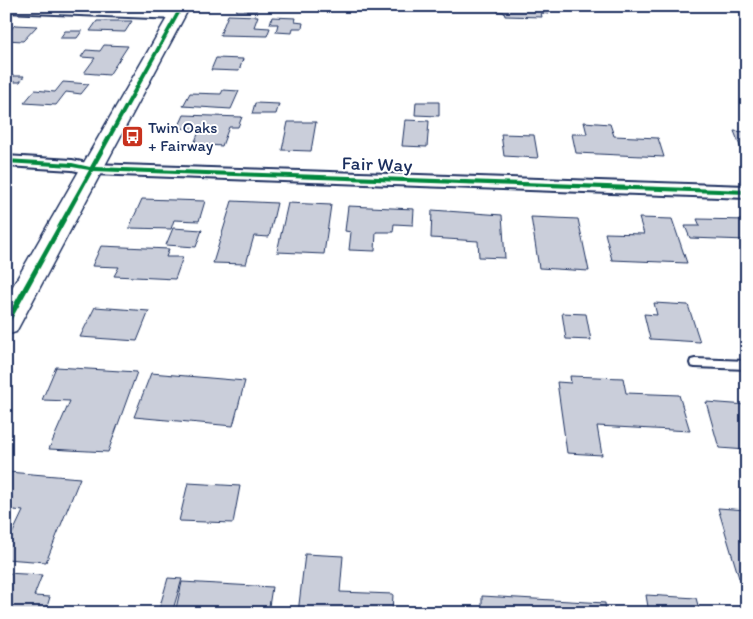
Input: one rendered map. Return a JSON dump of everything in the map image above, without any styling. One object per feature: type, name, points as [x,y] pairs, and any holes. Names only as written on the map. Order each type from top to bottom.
[{"type":"street","points":[[6,8],[180,11],[6,324]]},
{"type":"street","name":"Fair Way","points":[[6,161],[72,165],[92,169],[746,194]]},
{"type":"lane","points":[[695,363],[747,365]]},
{"type":"building","points":[[238,6],[258,6],[256,11],[236,11]]},
{"type":"building","points":[[496,6],[547,6],[549,14],[541,13],[542,17],[505,16],[504,12],[497,11]]},
{"type":"building","points":[[228,15],[258,16],[254,27],[270,28],[267,36],[220,35]]},
{"type":"building","points":[[272,17],[296,18],[295,22],[303,23],[302,28],[293,28],[292,33],[276,32],[278,24],[270,24]]},
{"type":"building","points":[[97,21],[132,21],[125,32],[90,31]]},
{"type":"building","points":[[15,25],[37,26],[23,41],[6,40],[6,35]]},
{"type":"building","points":[[65,31],[82,31],[77,38],[60,38]]},
{"type":"building","points":[[104,45],[128,46],[109,75],[84,73],[95,58],[81,57],[86,50],[100,51]]},
{"type":"building","points":[[216,58],[243,59],[239,71],[211,70]]},
{"type":"building","points":[[6,76],[24,76],[20,82],[6,82]]},
{"type":"building","points":[[63,82],[89,84],[81,94],[66,92],[56,105],[24,103],[35,90],[55,92]]},
{"type":"building","points":[[223,90],[239,91],[231,109],[183,106],[190,93],[221,94]]},
{"type":"building","points":[[416,102],[439,102],[439,116],[415,115]]},
{"type":"building","points":[[255,103],[279,104],[276,114],[252,114]]},
{"type":"building","points":[[184,115],[242,117],[238,127],[229,127],[222,146],[194,144],[200,129],[178,128]]},
{"type":"building","points":[[405,120],[429,121],[427,147],[402,146]]},
{"type":"building","points":[[288,122],[316,122],[311,151],[282,150]]},
{"type":"building","points":[[584,122],[610,124],[614,136],[658,138],[664,157],[576,153],[572,134],[587,134]]},
{"type":"building","points":[[734,131],[747,132],[747,151],[742,151]]},
{"type":"building","points":[[501,134],[534,135],[538,158],[504,156]]},
{"type":"building","points":[[142,199],[205,201],[199,221],[174,220],[171,229],[129,228]]},
{"type":"building","points":[[232,201],[277,203],[269,237],[254,236],[246,264],[213,263]]},
{"type":"building","points":[[288,203],[331,205],[324,254],[277,252]]},
{"type":"building","points":[[348,206],[414,209],[413,225],[394,224],[393,232],[376,232],[375,251],[349,250],[351,232],[345,231]]},
{"type":"building","points":[[432,210],[502,215],[505,258],[479,257],[478,241],[431,238]]},
{"type":"building","points":[[531,217],[578,219],[589,271],[539,268]]},
{"type":"building","points":[[639,218],[672,219],[687,263],[612,260],[605,233],[644,234]]},
{"type":"building","points":[[697,219],[747,220],[747,240],[690,238],[685,226],[700,226]]},
{"type":"building","points":[[173,228],[202,230],[196,247],[166,245]]},
{"type":"building","points":[[101,246],[169,249],[166,257],[183,257],[175,279],[114,276],[119,267],[92,266]]},
{"type":"building","points":[[654,303],[688,305],[700,342],[650,339],[644,314],[657,315]]},
{"type":"building","points":[[95,307],[149,311],[137,341],[80,337]]},
{"type":"building","points":[[562,313],[586,314],[591,340],[566,339]]},
{"type":"building","points":[[56,367],[137,372],[108,452],[49,449],[70,401],[42,400]]},
{"type":"building","points":[[151,373],[245,381],[233,426],[134,417]]},
{"type":"building","points":[[570,376],[623,378],[626,393],[679,395],[690,431],[597,426],[602,455],[567,453],[557,382],[571,383]]},
{"type":"building","points":[[706,402],[747,405],[747,450],[719,448]]},
{"type":"building","points":[[8,472],[80,478],[46,562],[6,559],[6,547],[23,511],[6,509]]},
{"type":"building","points":[[188,483],[240,486],[233,523],[179,521]]},
{"type":"building","points":[[718,508],[747,510],[747,579],[739,578]]},
{"type":"building","points":[[305,554],[343,556],[340,592],[393,594],[392,613],[298,613]]},
{"type":"building","points":[[6,573],[42,575],[34,596],[50,597],[45,613],[6,613]]},
{"type":"building","points":[[168,578],[182,579],[172,613],[158,613]]},
{"type":"building","points":[[182,582],[272,587],[268,613],[175,613]]},
{"type":"building","points":[[646,595],[696,598],[700,613],[649,613]]},
{"type":"building","points":[[482,596],[605,603],[606,613],[482,613]]},
{"type":"cycle path","points":[[6,324],[182,6]]},
{"type":"cycle path","points":[[6,161],[72,165],[92,169],[747,192]]},
{"type":"place","name":"Twin Oaks + Fairway","points":[[132,136]]}]
